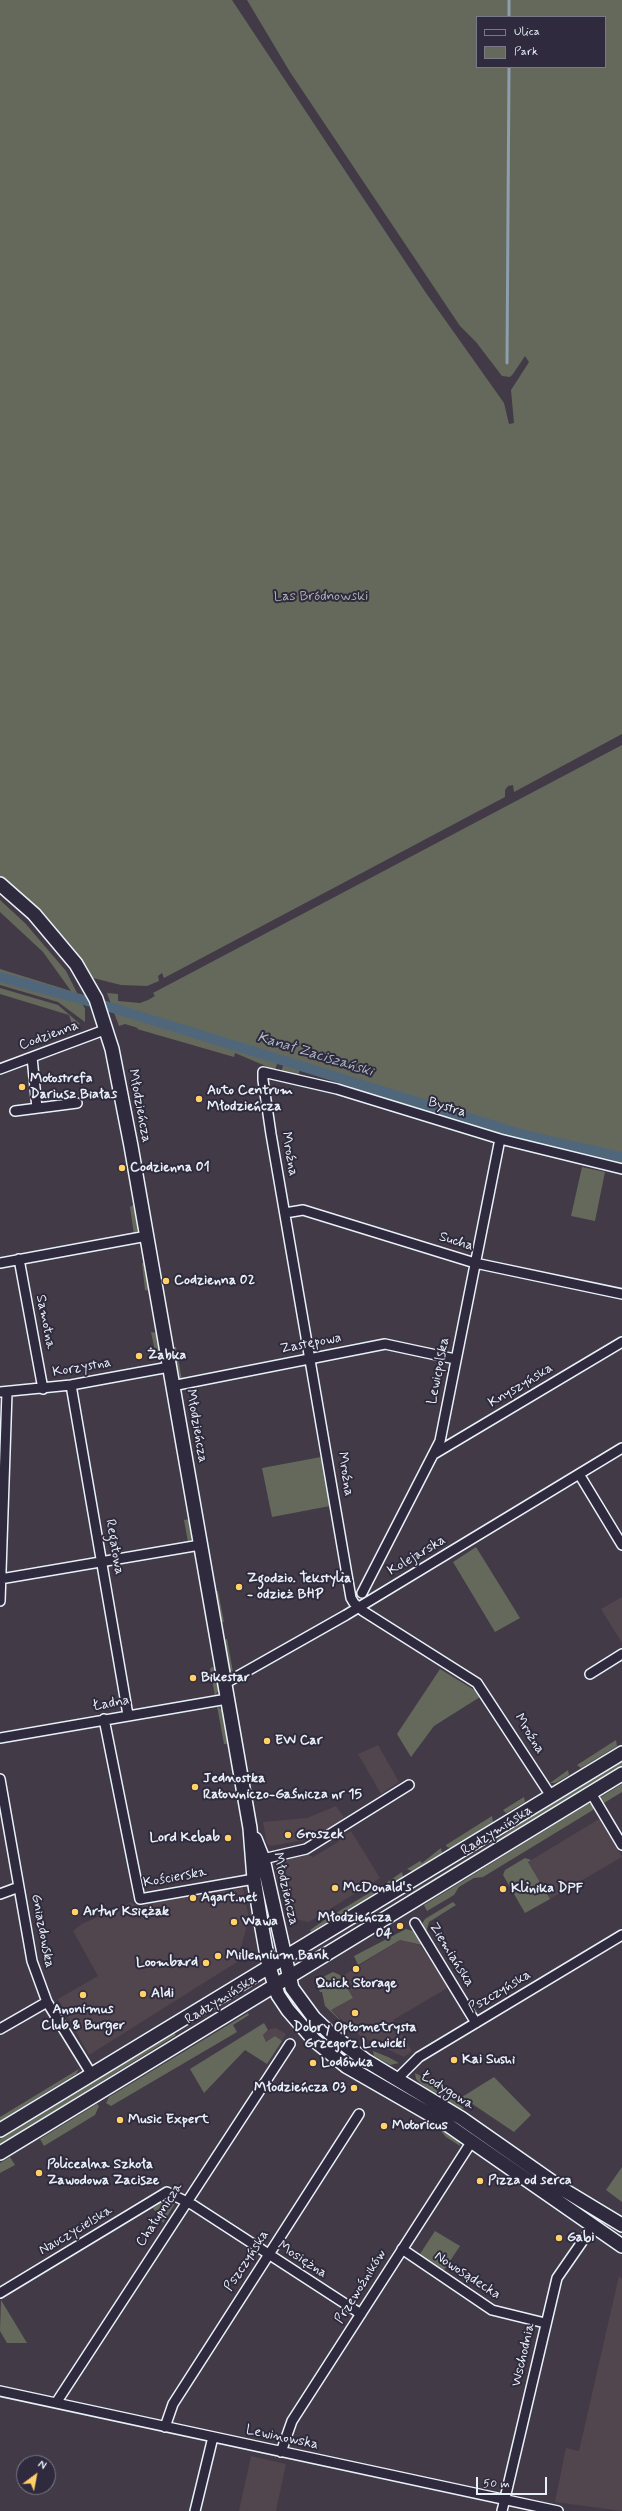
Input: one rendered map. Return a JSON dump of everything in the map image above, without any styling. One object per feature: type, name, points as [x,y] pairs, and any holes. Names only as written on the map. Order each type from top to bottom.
[{"type":"main road","name":"Młodzieńcza","points":[[0,884],[18,898],[50,931],[76,964],[96,999],[107,1029],[131,1146],[147,1236],[250,1828],[254,1879],[269,1967],[275,1985]]},
{"type":"main road","name":"Radzymińska","points":[[0,2130],[622,1753]]},
{"type":"main road","name":"Radzymińska","points":[[0,2153],[622,1774]]},
{"type":"main road","name":"Młodzieńcza","points":[[250,1828],[263,1859],[284,1959]]},
{"type":"main road","name":"Łodygowa","points":[[284,1959],[289,1977],[298,1997],[333,2036],[365,2060],[461,2118],[564,2190],[622,2225]]},
{"type":"main road","name":"Łodygowa","points":[[275,1985],[288,2010],[324,2048],[361,2076],[435,2116],[622,2246]]},
{"type":"main road","points":[[593,2226],[609,2216]]},
{"type":"street","name":"Codzienna","points":[[0,1069],[107,1029]]},
{"type":"street","points":[[32,1057],[38,1108]]},
{"type":"street","name":"Bystra","points":[[264,1070],[310,1084],[337,1089],[500,1139],[622,1169]]},
{"type":"street","name":"Mroźna","points":[[264,1070],[263,1080],[351,1598],[358,1607],[477,1683],[551,1796]]},
{"type":"street","points":[[14,1111],[77,1103]]},
{"type":"street","name":"Lewicpolska","points":[[362,1593],[440,1441],[455,1359],[500,1139]]},
{"type":"street","name":"Sucha","points":[[285,1213],[303,1210],[475,1263],[622,1294]]},
{"type":"street","points":[[0,1263],[147,1236]]},
{"type":"street","name":"Samotna","points":[[19,1259],[43,1389]]},
{"type":"street","name":"Knyszyńska","points":[[434,1454],[622,1342]]},
{"type":"street","name":"Zastępowa","points":[[172,1386],[385,1344],[455,1359]]},
{"type":"street","name":"Korzystna","points":[[3,1392],[71,1385],[169,1367]]},
{"type":"street","name":"Regatowa","points":[[71,1385],[103,1562],[128,1715]]},
{"type":"street","points":[[0,1601],[3,1392]]},
{"type":"street","name":"Kolejarska","points":[[224,1684],[358,1607],[622,1448]]},
{"type":"street","points":[[579,1474],[622,1545]]},
{"type":"street","points":[[1,1579],[200,1545]]},
{"type":"street","points":[[590,1674],[622,1654]]},
{"type":"street","name":"Ładna","points":[[0,1738],[227,1699]]},
{"type":"street","name":"Kościerska","points":[[104,1719],[140,1899],[254,1879]]},
{"type":"street","name":"Gniazdowska","points":[[0,1779],[32,1961],[47,2002],[92,2075]]},
{"type":"street","points":[[263,1859],[306,1849],[409,1785]]},
{"type":"street","points":[[591,1793],[622,1845]]},
{"type":"street","points":[[0,1894],[19,1887]]},
{"type":"street","name":"Ziemiańska","points":[[415,1923],[476,2023]]},
{"type":"street","name":"Pszczyńska","points":[[397,2079],[419,2057],[622,1935]]},
{"type":"street","points":[[0,2030],[47,2002]]},
{"type":"street","name":"Chałupnicza","points":[[56,2403],[186,2201],[290,2044]]},
{"type":"street","name":"Pszczyńska","points":[[165,2427],[173,2404],[359,2114]]},
{"type":"street","name":"Przewoźników","points":[[282,2452],[292,2421],[472,2141]]},
{"type":"street","name":"Mosiężna","points":[[167,2192],[186,2201],[361,2314]]},
{"type":"street","name":"Nauczycielska","points":[[0,2293],[167,2192]]},
{"type":"street","name":"Wschodnia","points":[[502,2511],[545,2323],[559,2273],[593,2226]]},
{"type":"street","name":"Nowosądecka","points":[[402,2249],[492,2310],[545,2323]]},
{"type":"street","name":"Lewinowska","points":[[0,2391],[558,2511]]},
{"type":"street","points":[[196,2511],[213,2437]]},
{"type":"shaded area","points":[[622,1597],[622,1643],[601,1609]]},
{"type":"shaded area","points":[[378,1745],[399,1782],[381,1794],[358,1754]]},
{"type":"shaded area","points":[[336,1806],[344,1818],[340,1820],[342,1822],[304,1840],[271,1846],[267,1844],[263,1822],[307,1818]]},
{"type":"shaded area","points":[[599,1819],[622,1857],[550,1899],[528,1862]]},
{"type":"shaded area","points":[[351,1831],[380,1878],[309,1922],[299,1920],[295,1917],[285,1888],[277,1879],[274,1865],[277,1862],[306,1854],[313,1857],[338,1842],[338,1839]]},
{"type":"shaded area","points":[[243,1888],[249,1918],[237,1962],[89,2055],[58,1999],[98,1976],[73,1931],[82,1924],[131,1902],[139,1908],[151,1902]]},
{"type":"shaded area","points":[[400,1940],[420,1945],[449,1987],[393,2020],[412,2051],[404,2057],[360,2036],[331,2010],[353,1998],[341,1977]]},
{"type":"shaded area","points":[[276,2028],[286,2034],[282,2041],[275,2036],[266,2042],[263,2035],[270,2029]]},
{"type":"shaded area","points":[[619,2276],[622,2279],[622,2511],[555,2502],[566,2448],[579,2451]]},
{"type":"shaded area","points":[[251,2456],[286,2464],[276,2511],[239,2511]]},
{"type":"green space","name":"Las Bródnowski","points":[[0,0],[232,0],[426,293],[504,403],[509,424],[514,423],[511,390],[529,362],[525,356],[510,377],[502,376],[476,342],[460,326],[290,72],[247,0],[622,0],[622,734],[514,792],[513,785],[508,786],[505,790],[505,797],[164,978],[162,973],[158,976],[159,981],[147,986],[121,985],[93,978],[41,913],[0,877]]},
{"type":"green space","points":[[622,745],[622,1155],[524,1134],[112,1007],[107,993],[118,994],[118,1001],[140,1003],[148,1000],[155,996],[153,993]]},
{"type":"green space","points":[[0,900],[25,923],[66,971],[85,1009],[85,1022],[58,1002],[0,985],[0,969],[71,991],[43,952],[0,912]]},
{"type":"green space","points":[[0,988],[58,1005],[80,1024],[73,1027],[69,1015],[0,994]]},
{"type":"green space","points":[[113,1010],[278,1061],[275,1070],[235,1053],[234,1057],[137,1029],[138,1028],[125,1024],[119,1026]]},
{"type":"green space","points":[[284,1063],[530,1138],[529,1142],[350,1090],[351,1084],[300,1069],[298,1077],[281,1072]]},
{"type":"green space","points":[[536,1140],[622,1158],[622,1165],[535,1144]]},
{"type":"green space","points":[[582,1167],[605,1172],[595,1221],[571,1216]]},
{"type":"green space","points":[[133,1205],[140,1226],[134,1235],[130,1207]]},
{"type":"green space","points":[[142,1263],[145,1263],[150,1291],[145,1290]]},
{"type":"green space","points":[[151,1332],[157,1333],[160,1355],[156,1356]]},
{"type":"green space","points":[[173,1347],[176,1347],[182,1380],[178,1377]]},
{"type":"green space","points":[[321,1457],[330,1506],[272,1517],[262,1468]]},
{"type":"green space","points":[[189,1519],[193,1537],[188,1542],[184,1520]]},
{"type":"green space","points":[[476,1547],[520,1618],[495,1632],[453,1562]]},
{"type":"green space","points":[[215,1591],[218,1591],[224,1622],[221,1622]]},
{"type":"green space","points":[[227,1639],[233,1672],[228,1669],[223,1640]]},
{"type":"green space","points":[[212,1667],[216,1668],[220,1688],[215,1696],[210,1669]]},
{"type":"green space","points":[[440,1669],[476,1691],[480,1697],[434,1726],[411,1757],[397,1734]]},
{"type":"green space","points":[[217,1706],[223,1711],[228,1742],[227,1744],[224,1744]]},
{"type":"green space","points":[[616,1740],[617,1746],[581,1768],[577,1765]]},
{"type":"green space","points":[[622,1760],[622,1767],[408,1897],[407,1895],[491,1844],[528,1818]]},
{"type":"green space","points":[[568,1770],[569,1775],[555,1783],[550,1783]]},
{"type":"green space","points":[[622,1784],[622,1792],[604,1803],[600,1802],[601,1797]]},
{"type":"green space","points":[[524,1797],[525,1802],[506,1813],[503,1810]]},
{"type":"green space","points":[[588,1804],[593,1804],[593,1810],[483,1877],[474,1878],[459,1887],[454,1895],[427,1911],[424,1905]]},
{"type":"green space","points":[[492,1816],[493,1822],[451,1848],[447,1847],[446,1845]]},
{"type":"green space","points":[[441,1848],[442,1853],[412,1871],[407,1869],[420,1861],[422,1863]]},
{"type":"green space","points":[[525,1858],[531,1860],[528,1862],[550,1899],[525,1913],[503,1875],[505,1870]]},
{"type":"green space","points":[[402,1872],[403,1877],[382,1890],[379,1888]]},
{"type":"green space","points":[[374,1890],[374,1894],[311,1932],[310,1930],[323,1921]]},
{"type":"green space","points":[[453,1902],[456,1905],[429,1922],[426,1932],[439,1953],[422,1928],[422,1924],[425,1919]]},
{"type":"green space","points":[[406,1929],[413,1931],[422,1945],[400,1940],[358,1965],[354,1956]]},
{"type":"green space","points":[[333,1972],[340,1975],[353,1998],[331,2010],[349,2029],[325,2006],[322,1992],[320,1992],[318,1988],[323,1977]]},
{"type":"green space","points":[[248,2013],[249,2015],[233,2025],[237,2032],[111,2106],[106,2103],[109,2097]]},
{"type":"green space","points":[[264,2023],[268,2030],[263,2035],[266,2042],[275,2036],[282,2041],[267,2064],[245,2050],[204,2093],[190,2069]]},
{"type":"green space","points":[[174,2033],[176,2035],[0,2145],[0,2139]]},
{"type":"green space","points":[[373,2051],[399,2063],[390,2065],[374,2056]]},
{"type":"green space","points":[[79,2069],[76,2074],[0,2121],[0,2117]]},
{"type":"green space","points":[[415,2073],[464,2108],[458,2110],[422,2085],[416,2079]]},
{"type":"green space","points":[[494,2077],[531,2115],[514,2132],[462,2097]]},
{"type":"green space","points":[[97,2104],[99,2106],[95,2115],[44,2146],[40,2139]]},
{"type":"green space","points":[[435,2124],[459,2140],[460,2146],[446,2137]]},
{"type":"green space","points":[[10,2157],[15,2165],[0,2173],[0,2163]]},
{"type":"green space","points":[[622,2167],[622,2202],[606,2190]]},
{"type":"green space","points":[[164,2201],[172,2201],[174,2205],[163,2223],[153,2208]]},
{"type":"green space","points":[[435,2231],[460,2246],[442,2273],[418,2257]]},
{"type":"green space","points":[[1,2300],[27,2343],[7,2343],[0,2331]]},
{"type":"waterway","points":[[509,0],[509,16]]},
{"type":"waterway","points":[[507,363],[509,68]]},
{"type":"waterway","name":"Kanał Zaciszański","points":[[0,977],[113,1008],[524,1135],[622,1157]]},
{"type":"place","name":"Motostrefa Dariusz Białas","points":[[22,1087]]},
{"type":"place","name":"Auto Centrum Młodzieńcza","points":[[199,1099]]},
{"type":"place","name":"Codzienna 01","points":[[122,1168]]},
{"type":"place","name":"Codzienna 02","points":[[166,1281]]},
{"type":"place","name":"Żabka","points":[[139,1356]]},
{"type":"place","name":"Zgodzio. Tekstylia - odzież BHP","points":[[239,1587]]},
{"type":"place","name":"Bikestar","points":[[193,1678]]},
{"type":"place","name":"EW Car","points":[[267,1741]]},
{"type":"place","name":"Jednostka Ratowniczo-Gaśnicza nr 15","points":[[195,1787]]},
{"type":"place","name":"Groszek","points":[[288,1835]]},
{"type":"place","name":"Lord Kebab","points":[[228,1838]]},
{"type":"place","name":"McDonald's","points":[[335,1888]]},
{"type":"place","name":"Klinika DPF","points":[[503,1889]]},
{"type":"place","name":"Agart.net","points":[[193,1898]]},
{"type":"place","name":"Artur Księżak","points":[[75,1912]]},
{"type":"place","name":"Wawa","points":[[234,1922]]},
{"type":"place","name":"Młodzieńcza 04","points":[[400,1926]]},
{"type":"place","name":"Millennium Bank","points":[[218,1956]]},
{"type":"place","name":"Loombard","points":[[206,1963]]},
{"type":"place","name":"Quick Storage","points":[[356,1969]]},
{"type":"place","name":"Aldi","points":[[143,1994]]},
{"type":"place","name":"Anonimus Club & Burger","points":[[83,1995]]},
{"type":"place","name":"Dobry Optometrysta Grzegorz Lewicki","points":[[355,2013]]},
{"type":"place","name":"Kai Sushi","points":[[454,2060]]},
{"type":"place","name":"Lodówka","points":[[313,2063]]},
{"type":"place","name":"Młodzieńcza 03","points":[[354,2088]]},
{"type":"place","name":"Music Expert","points":[[120,2120]]},
{"type":"place","name":"Motoricus","points":[[384,2126]]},
{"type":"place","name":"Policealna Szkoła Zawodowa Zacisze","points":[[39,2173]]},
{"type":"place","name":"Pizza od serca","points":[[480,2181]]},
{"type":"place","name":"Gabi","points":[[559,2238]]}]
